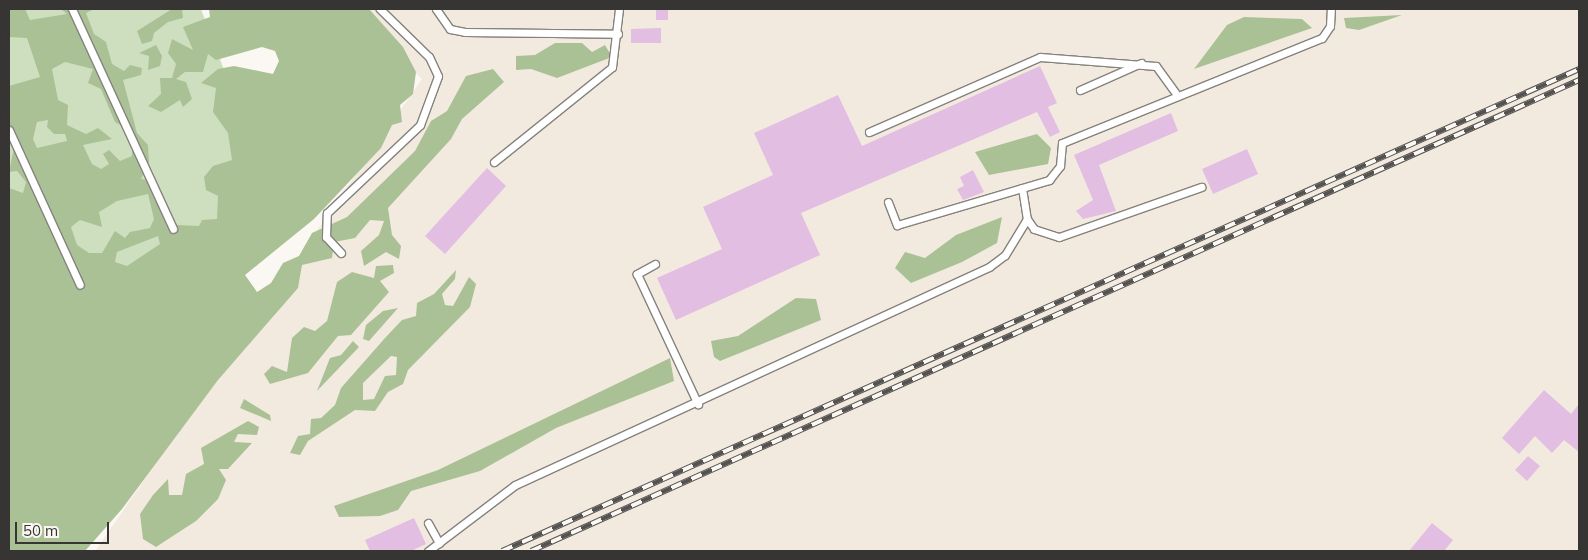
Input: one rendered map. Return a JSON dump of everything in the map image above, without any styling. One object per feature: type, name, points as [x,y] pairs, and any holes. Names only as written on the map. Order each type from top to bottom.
[{"type":"lane","points":[[72,9],[173,229]]},
{"type":"lane","points":[[341,253],[326,237],[327,213],[420,125],[438,76],[429,57],[380,9]]},
{"type":"lane","points":[[436,9],[450,30],[464,32],[618,34]]},
{"type":"lane","points":[[494,162],[612,67],[618,34],[619,9]]},
{"type":"lane","points":[[888,202],[898,225],[1048,180],[1060,166],[1062,143],[1322,38],[1330,26],[1331,9]]},
{"type":"lane","points":[[869,132],[1040,57],[1141,63],[1166,74],[1178,96]]},
{"type":"lane","points":[[1080,90],[1141,63]]},
{"type":"lane","points":[[9,130],[80,285]]},
{"type":"lane","points":[[1022,188],[1027,219],[1045,235],[1074,235],[1201,187]]},
{"type":"lane","points":[[428,551],[515,485],[698,404],[982,271],[1005,255],[1027,219]]},
{"type":"lane","points":[[655,264],[637,274],[698,404]]},
{"type":"lane","points":[[428,524],[439,543]]},
{"type":"shaded area","points":[[352,9],[1579,9],[1579,551],[95,551],[422,79]]},
{"type":"green space","points":[[9,9],[201,9],[257,157],[238,220],[9,358]]},
{"type":"green space","points":[[9,9],[25,9],[30,20],[67,14],[61,9],[94,9],[86,13],[94,34],[106,42],[112,64],[124,71],[130,65],[142,68],[141,75],[123,80],[137,133],[148,145],[149,162],[141,179],[155,181],[177,225],[199,226],[202,220],[217,219],[218,196],[206,190],[204,177],[213,166],[232,160],[228,133],[213,112],[216,88],[201,83],[218,69],[234,66],[273,74],[279,61],[275,51],[262,47],[216,60],[208,54],[203,72],[185,72],[176,79],[186,82],[192,99],[183,107],[180,100],[161,112],[148,106],[161,94],[160,78],[172,78],[176,64],[168,53],[172,39],[193,50],[183,27],[210,17],[209,9],[369,9],[403,47],[416,72],[413,94],[400,105],[402,122],[392,125],[381,148],[314,219],[245,275],[257,292],[271,283],[283,263],[299,256],[312,233],[347,217],[415,151],[431,121],[447,111],[466,76],[493,69],[504,82],[462,119],[451,139],[388,208],[392,235],[401,246],[399,259],[386,252],[364,266],[361,251],[379,235],[384,221],[370,220],[355,238],[334,242],[332,258],[302,265],[298,288],[218,380],[122,509],[85,551],[9,551],[9,188],[23,193],[26,182],[17,171],[9,172],[14,148],[9,128],[9,86],[40,77],[27,38],[9,37]],"holes":[[[65,62],[93,69],[88,83],[101,89],[115,122],[124,127],[132,140],[132,156],[120,161],[109,150],[103,154],[109,164],[101,169],[92,164],[83,145],[112,139],[98,128],[86,134],[67,125],[68,105],[58,100],[52,69]],[[48,120],[47,127],[54,134],[65,134],[67,141],[37,148],[33,139],[37,122]],[[148,194],[154,219],[150,228],[130,232],[125,238],[115,231],[102,253],[89,253],[77,245],[71,227],[80,220],[102,227],[99,212],[117,201]],[[158,236],[160,244],[127,266],[115,262],[117,252]]]},
{"type":"green space","points":[[172,9],[182,9],[183,18],[168,22],[154,33],[152,41],[142,44],[137,31]]},
{"type":"green space","points":[[1402,15],[1359,30],[1346,28],[1344,18]]},
{"type":"green space","points":[[1244,17],[1302,19],[1312,28],[1194,69],[1227,25]]},
{"type":"green space","points":[[555,43],[582,43],[592,52],[605,45],[612,57],[557,78],[531,69],[516,70],[516,56],[535,55]]},
{"type":"green space","points":[[156,45],[162,56],[160,66],[148,70],[149,56],[139,53]]},
{"type":"green space","points":[[1037,134],[1051,148],[1048,164],[989,175],[975,152]]},
{"type":"green space","points":[[1002,217],[997,243],[962,262],[911,283],[895,268],[905,252],[925,258],[956,235]]},
{"type":"green space","points":[[393,265],[394,273],[380,281],[389,292],[351,335],[338,336],[308,373],[270,384],[264,374],[272,366],[287,372],[292,338],[304,327],[315,331],[327,321],[337,282],[352,272],[374,278],[376,266]]},
{"type":"green space","points":[[456,270],[455,279],[442,294],[445,305],[453,306],[469,277],[476,284],[470,307],[408,370],[403,384],[388,392],[375,411],[355,410],[308,441],[300,455],[290,453],[298,436],[310,434],[311,419],[321,418],[335,405],[341,388],[385,338],[402,320],[416,316],[417,303],[434,294]],"holes":[[[391,356],[397,357],[396,375],[385,376],[374,399],[363,400],[363,383]]]},
{"type":"green space","points":[[796,298],[816,299],[821,320],[720,361],[714,357],[711,341],[738,336]]},
{"type":"green space","points":[[398,308],[369,341],[363,339],[366,325],[383,311]]},
{"type":"green space","points":[[353,341],[359,347],[317,391],[330,358],[341,355]]},
{"type":"green space","points":[[670,358],[674,381],[556,428],[480,471],[411,491],[398,510],[380,516],[339,517],[334,506],[438,470]]},
{"type":"green space","points":[[244,399],[270,415],[271,421],[240,408]]},
{"type":"green space","points":[[248,421],[259,427],[257,435],[238,434],[234,442],[252,443],[228,469],[219,469],[226,480],[218,499],[196,521],[156,547],[143,539],[140,514],[153,495],[168,479],[169,495],[182,495],[186,474],[204,464],[201,448]]},
{"type":"building","points":[[656,9],[668,9],[668,20],[656,20]]},
{"type":"building","points":[[661,28],[661,43],[631,43],[631,29]]},
{"type":"building","points":[[1040,66],[1057,103],[1048,107],[1060,132],[1050,137],[1037,112],[801,213],[820,255],[676,320],[657,278],[722,249],[703,207],[773,175],[754,133],[838,95],[862,146]]},
{"type":"building","points":[[1171,113],[1178,131],[1099,165],[1116,211],[1083,219],[1076,211],[1093,200],[1074,155]]},
{"type":"building","points":[[1247,149],[1258,174],[1213,194],[1202,169]]},
{"type":"building","points":[[487,168],[506,186],[445,254],[425,236]]},
{"type":"building","points":[[973,170],[984,192],[963,200],[957,189],[964,186],[960,177]]},
{"type":"building","points":[[1544,390],[1571,414],[1579,404],[1579,452],[1564,440],[1552,453],[1535,436],[1519,454],[1502,438]]},
{"type":"building","points":[[1528,456],[1540,466],[1527,481],[1515,470]]},
{"type":"building","points":[[414,518],[426,544],[411,551],[370,551],[365,540]]},
{"type":"building","points":[[1432,523],[1453,540],[1444,551],[1409,551]]},
{"type":"railway","points":[[502,551],[1579,69]]},
{"type":"railway","points":[[531,551],[1579,80]]}]
